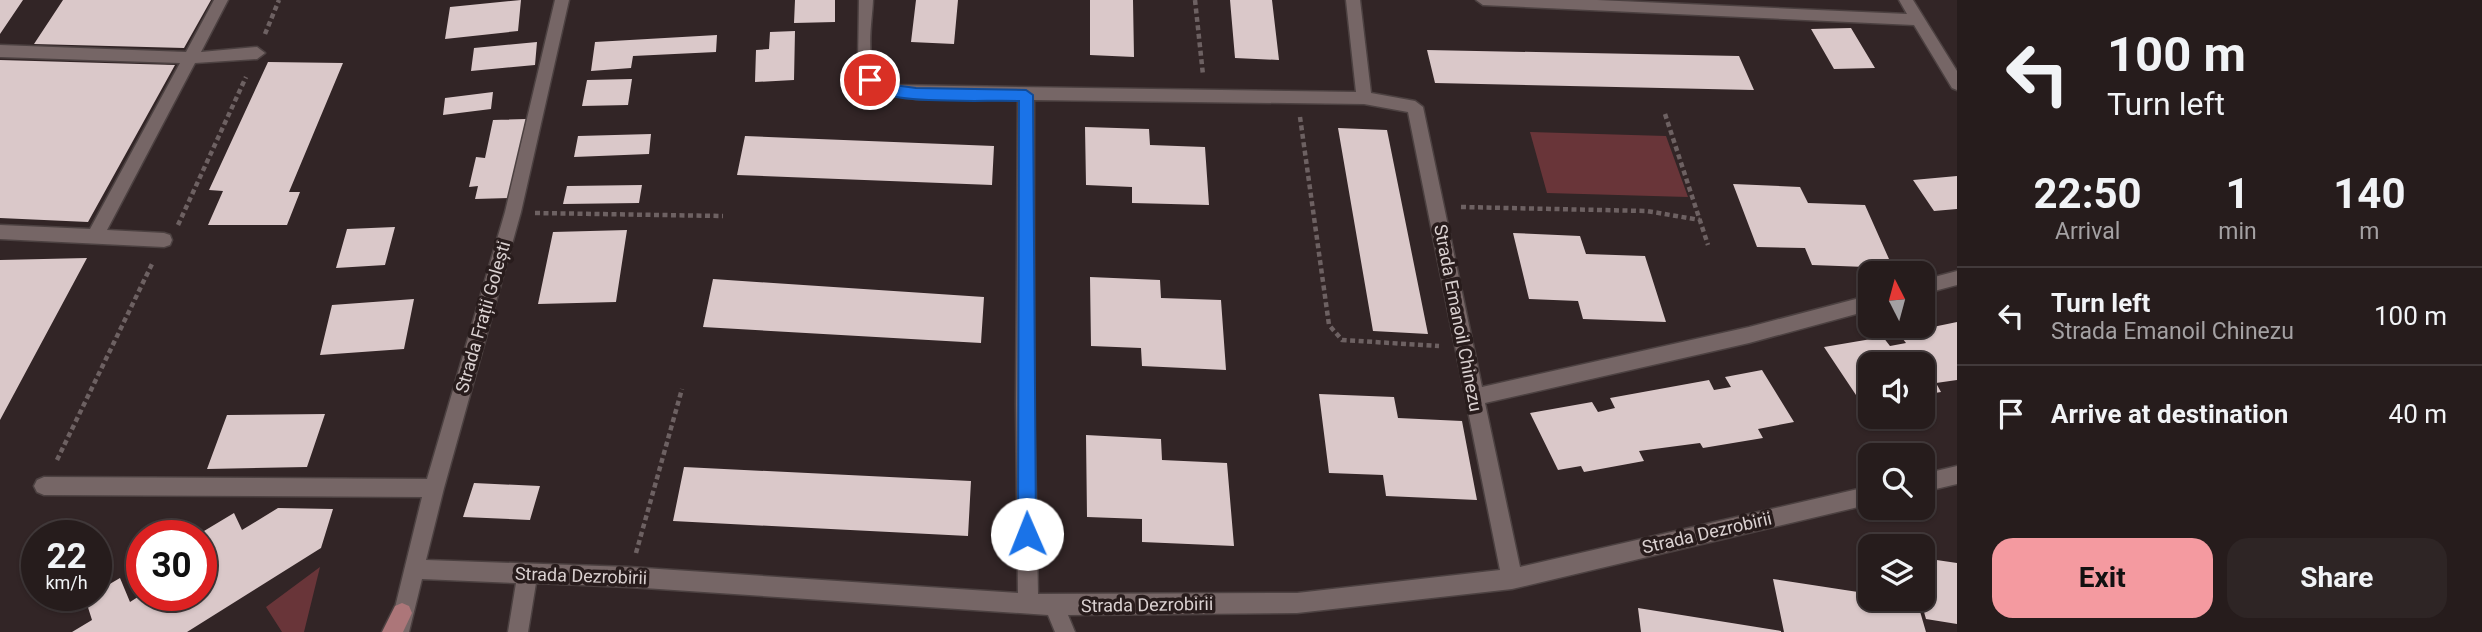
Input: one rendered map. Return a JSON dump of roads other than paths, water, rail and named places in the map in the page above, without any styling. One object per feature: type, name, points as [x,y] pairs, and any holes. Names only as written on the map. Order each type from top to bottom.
[{"type":"street","points":[[95,237],[221,0]]},
{"type":"street","name":"Strada Frații Golești","points":[[397,626],[513,212],[562,0]]},
{"type":"street","name":"Strada Emanoil Chinezu","points":[[866,0],[864,57],[870,80],[882,89],[916,93],[1364,98],[1415,107],[1512,579]]},
{"type":"street","points":[[1353,0],[1364,98]]},
{"type":"street","points":[[1483,0],[1919,20]]},
{"type":"street","points":[[1906,0],[1957,84]]},
{"type":"street","points":[[0,51],[190,58],[257,53]]},
{"type":"street","points":[[1026,95],[1025,404],[1028,603]]},
{"type":"street","points":[[0,232],[164,240]]},
{"type":"street","points":[[1936,284],[1957,278]]},
{"type":"street","points":[[1474,397],[1749,335],[1858,306]]},
{"type":"street","points":[[1935,480],[1957,475]]},
{"type":"street","points":[[44,486],[434,488]]},
{"type":"street","name":"Strada Dezrobirii","points":[[413,569],[629,577],[1054,606],[1297,603],[1512,579],[1858,498]]},
{"type":"street","points":[[518,632],[527,575]]},
{"type":"street","points":[[1054,606],[1065,632]]}]
